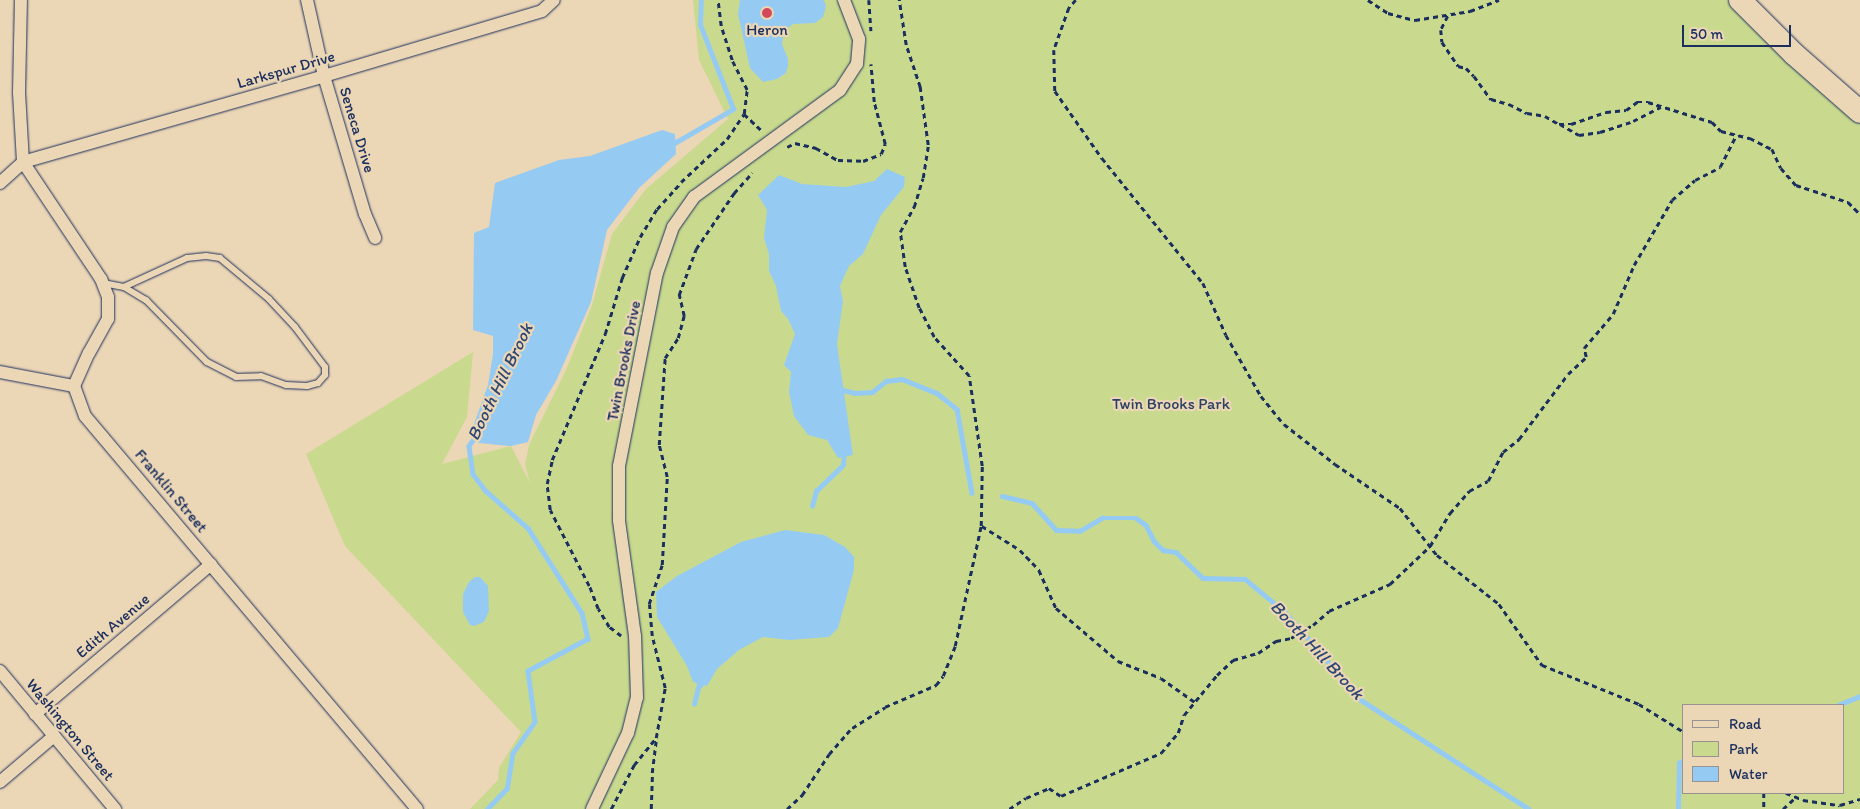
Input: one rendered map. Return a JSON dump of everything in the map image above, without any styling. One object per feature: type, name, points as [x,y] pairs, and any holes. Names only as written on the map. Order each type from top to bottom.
[{"type":"highway","points":[[1740,0],[1794,54],[1860,112]]},
{"type":"street","points":[[0,372],[74,386],[108,319],[108,297],[102,283],[24,162],[20,93],[21,0]]},
{"type":"street","name":"Seneca Drive","points":[[307,0],[324,76],[365,214],[375,238]]},
{"type":"street","name":"Larkspur Drive","points":[[24,162],[542,11],[554,0]]},
{"type":"street","name":"Twin Brooks Drive","points":[[592,809],[628,733],[637,698],[635,636],[619,520],[619,466],[657,272],[673,227],[694,197],[840,90],[857,64],[859,39],[844,0]]},
{"type":"street","points":[[0,183],[24,162]]},
{"type":"street","name":"Franklin Street","points":[[74,386],[85,416],[417,809]]},
{"type":"street","name":"Edith Avenue","points":[[35,714],[211,564]]},
{"type":"street","name":"Washington Street","points":[[0,671],[116,809]]},
{"type":"street","points":[[0,782],[54,736]]},
{"type":"lane","points":[[102,283],[124,287],[146,300],[207,362],[236,377],[261,376],[286,385],[307,386],[318,382],[325,375],[325,367],[296,327],[269,299],[220,258],[206,256],[187,258],[124,287]]},
{"type":"path","points":[[869,0],[871,38]]},
{"type":"path","points":[[787,809],[802,795],[825,760],[852,728],[885,707],[936,685],[955,646],[981,526],[982,466],[969,376],[934,337],[919,308],[905,267],[900,232],[914,207],[923,178],[928,144],[920,87],[906,45],[899,0]]},
{"type":"path","points":[[1076,0],[1069,8],[1054,50],[1055,91],[1102,158],[1203,283],[1226,335],[1261,396],[1284,424],[1335,464],[1400,508],[1437,555],[1499,604],[1542,665],[1640,704],[1682,731]]},
{"type":"path","points":[[1368,0],[1388,14],[1415,20],[1470,12],[1499,0]]},
{"type":"path","points":[[1448,16],[1441,30],[1445,48],[1458,66],[1466,68],[1474,76],[1491,99],[1509,104],[1527,113],[1545,116],[1579,134],[1600,132],[1633,121],[1661,107]]},
{"type":"path","points":[[780,151],[795,143],[816,148],[838,160],[863,161],[881,154],[885,144],[874,102],[871,56]]},
{"type":"path","points":[[1559,124],[1571,124],[1606,112],[1626,110],[1637,102],[1648,102],[1712,122],[1721,131],[1750,138],[1772,149],[1781,168],[1796,185],[1848,202],[1860,214]]},
{"type":"path","points":[[1009,809],[1026,798],[1050,788],[1060,796],[1161,753],[1178,733],[1184,715],[1217,675],[1233,660],[1258,653],[1276,641],[1291,638],[1313,625],[1329,611],[1390,584],[1430,546],[1450,513],[1469,490],[1488,481],[1503,452],[1519,439],[1568,374],[1586,357],[1584,348],[1613,314],[1634,265],[1672,200],[1694,180],[1720,167],[1736,135]]},
{"type":"path","points":[[651,809],[652,773],[656,738],[665,688],[652,636],[649,604],[662,565],[667,513],[667,477],[660,444],[665,358],[678,338],[684,316],[679,295],[696,249],[734,193],[757,168]]},
{"type":"path","points":[[981,526],[1020,550],[1039,570],[1056,608],[1118,661],[1161,678],[1195,702]]},
{"type":"path","points":[[611,809],[634,765],[656,738]]},
{"type":"path","points":[[1764,794],[1764,809]]},
{"type":"path","points":[[1788,794],[1803,800],[1840,806],[1860,800]]},
{"type":"path","points":[[1783,809],[1796,797]]},
{"type":"green space","name":"Twin Brooks Park","points":[[693,0],[1727,0],[1860,122],[1860,809],[470,809],[498,780],[499,768],[521,732],[345,546],[306,454],[473,352],[467,417],[442,464],[511,446],[530,483],[525,465],[529,445],[566,370],[592,305],[612,234],[646,189],[728,119],[699,60]]},
{"type":"water","points":[[740,0],[823,0],[825,2],[826,7],[823,17],[815,23],[793,24],[784,31],[782,44],[788,59],[788,66],[786,73],[777,79],[763,82],[750,68],[738,14]]},
{"type":"water","points":[[662,130],[675,134],[676,154],[639,188],[607,230],[591,302],[556,381],[536,415],[528,442],[511,446],[479,443],[470,435],[488,385],[493,354],[493,336],[473,330],[474,233],[489,227],[495,183],[559,160],[590,156]]},
{"type":"water","points":[[887,169],[905,177],[904,187],[881,215],[863,254],[849,266],[840,286],[843,301],[837,344],[853,455],[838,458],[827,440],[808,435],[794,416],[789,392],[791,372],[784,365],[795,334],[788,319],[781,311],[776,286],[769,271],[769,254],[764,238],[767,210],[758,195],[779,175],[802,184],[846,187],[874,181]]},
{"type":"water","points":[[785,530],[824,535],[845,547],[854,557],[854,570],[838,628],[829,637],[789,640],[763,637],[739,650],[717,669],[707,686],[693,682],[687,666],[657,617],[656,592],[677,576],[741,542]]},
{"type":"water","points":[[475,577],[480,577],[488,586],[489,611],[484,622],[474,626],[470,625],[463,612],[463,594],[469,582]]},
{"type":"waterway","name":"Booth Hill Brook","points":[[671,145],[733,109],[700,25],[701,0]]},
{"type":"waterway","points":[[839,389],[855,393],[872,392],[886,381],[902,379],[937,393],[957,409],[972,493]]},
{"type":"waterway","name":"Booth Hill Brook","points":[[476,436],[469,446],[473,474],[486,491],[528,528],[582,613],[588,639],[528,671],[535,722],[513,753],[507,789],[488,809]]},
{"type":"waterway","points":[[812,506],[816,491],[843,465],[844,452]]},
{"type":"waterway","name":"Booth Hill Brook","points":[[1002,496],[1032,503],[1056,530],[1080,531],[1102,518],[1136,518],[1146,525],[1154,541],[1163,550],[1176,552],[1203,578],[1245,579],[1285,612],[1361,700],[1529,809]]},
{"type":"waterway","points":[[694,704],[699,684],[701,685]]},
{"type":"waterway","points":[[1840,704],[1860,696]]},
{"type":"waterway","name":"Booth Hill Brook","points":[[1678,809],[1679,763],[1682,761]]},
{"type":"place","name":"Heron","points":[[767,13]]}]
